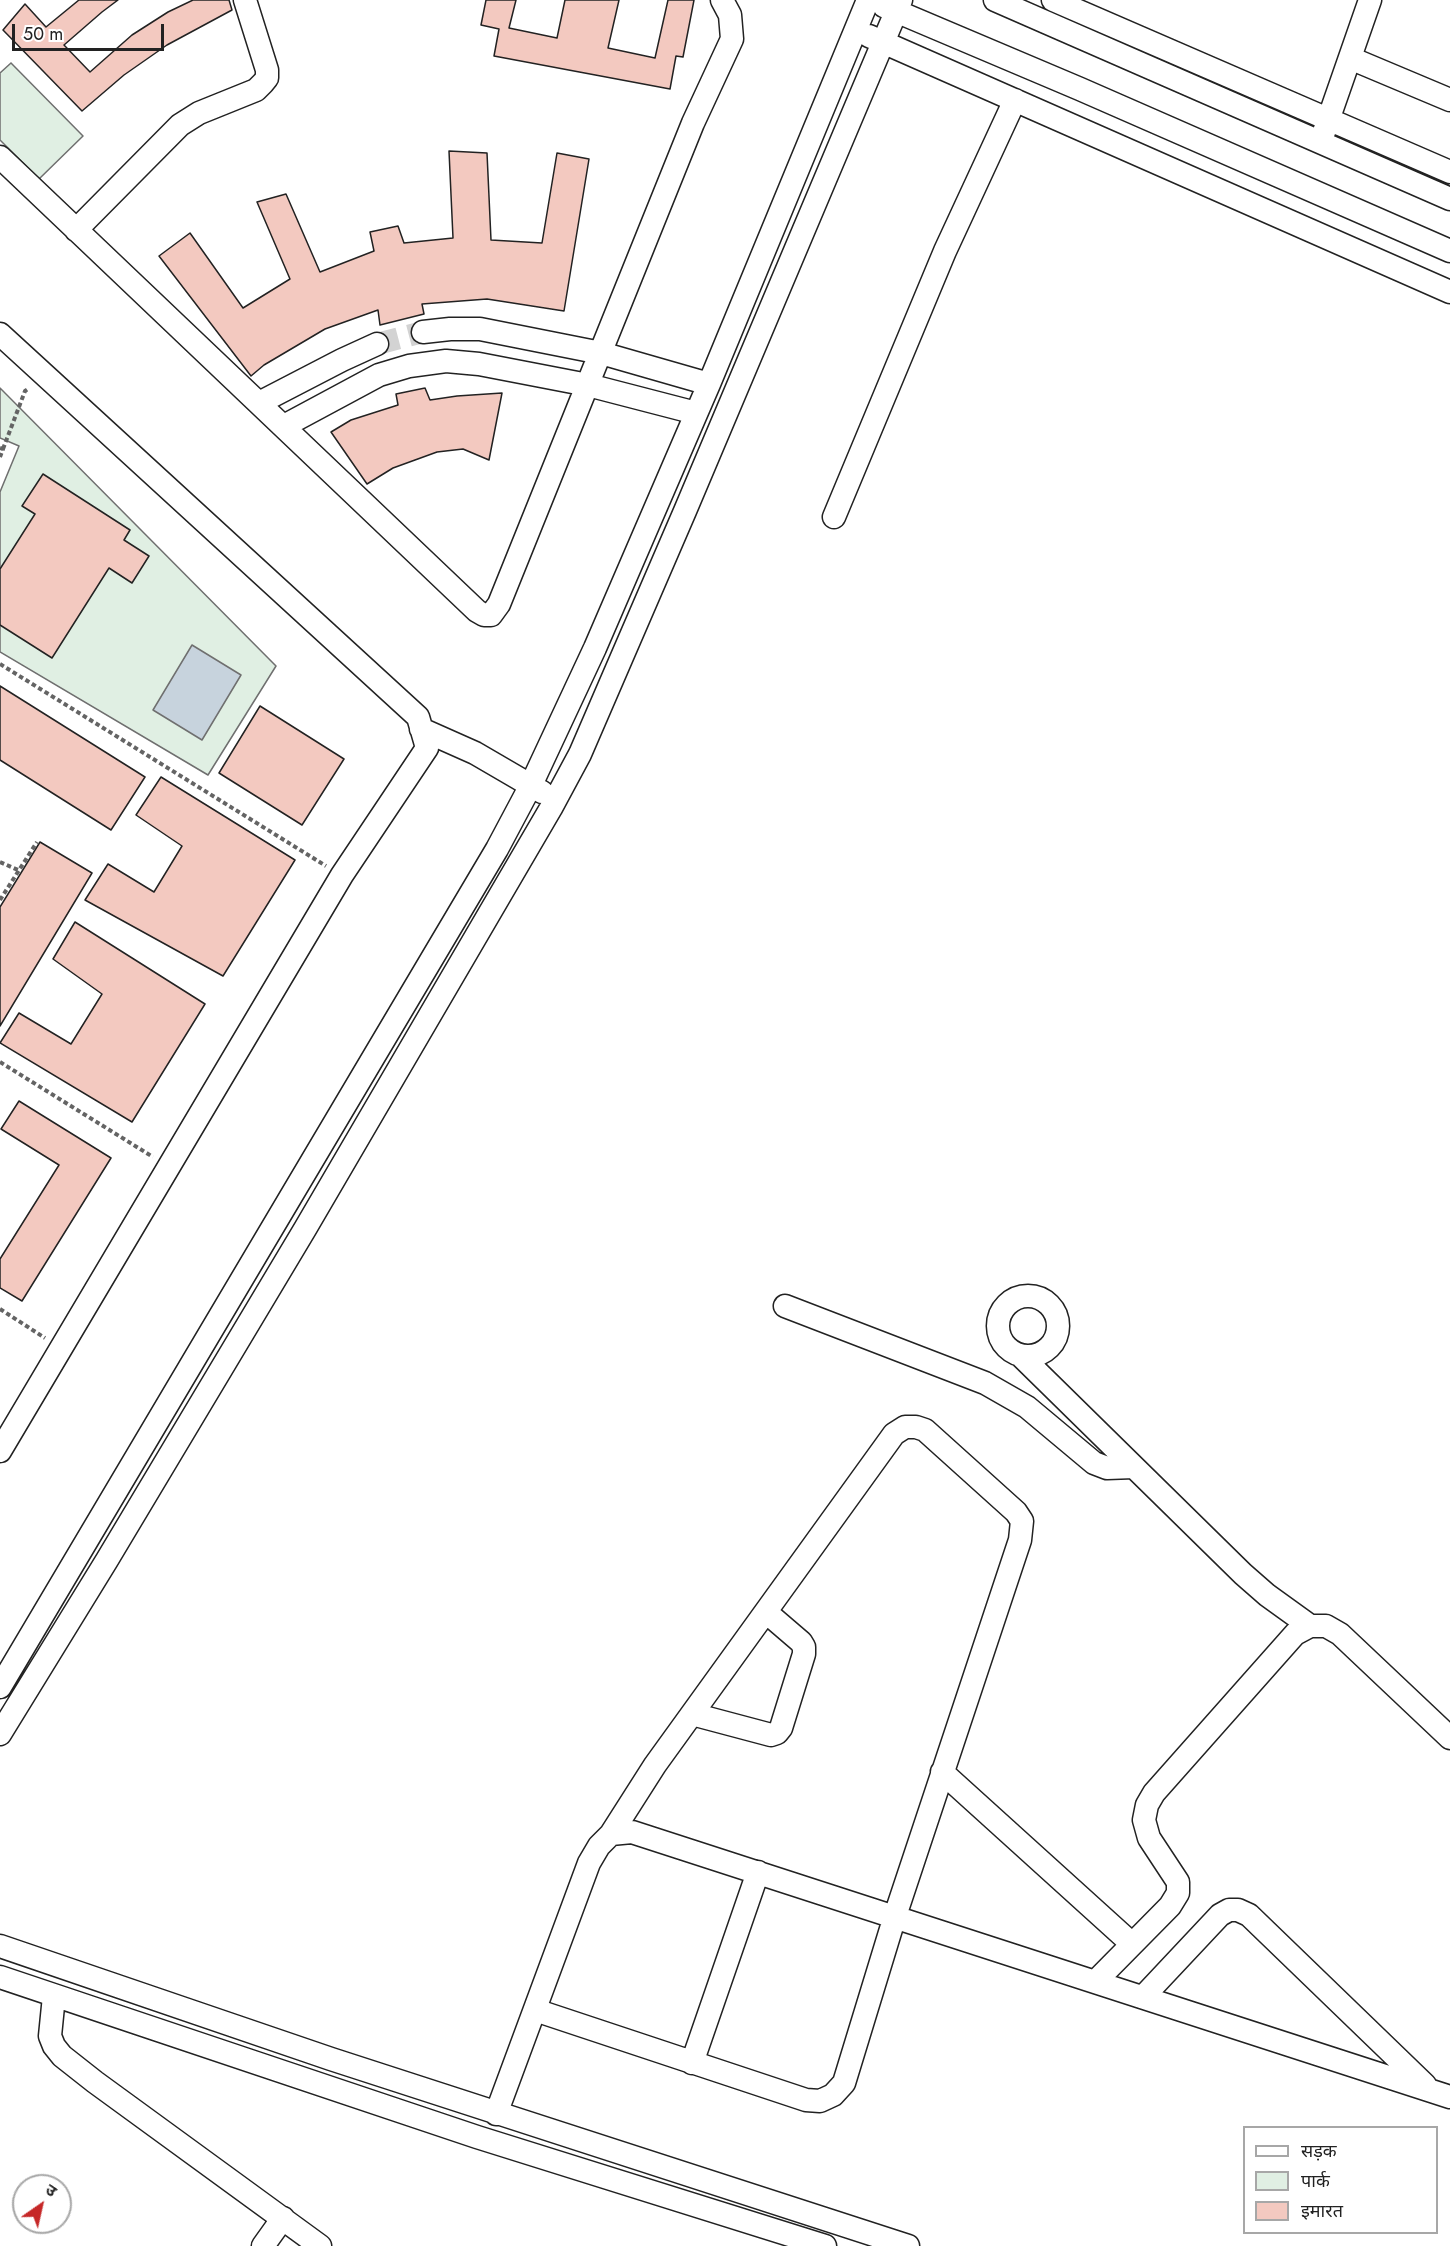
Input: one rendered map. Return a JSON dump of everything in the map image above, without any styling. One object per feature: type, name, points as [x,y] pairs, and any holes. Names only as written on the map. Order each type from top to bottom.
[{"type":"street","points":[[76,230],[180,124],[199,113],[256,90],[267,78],[267,70],[244,0]]},
{"type":"street","points":[[0,157],[477,611],[484,615],[491,615],[499,604],[693,123],[732,39],[730,15],[722,0]]},
{"type":"street","points":[[0,1688],[497,849],[531,785],[590,658],[709,384],[868,0],[899,6],[1080,89],[1450,251]]},
{"type":"street","points":[[994,0],[1450,200]]},
{"type":"street","points":[[1053,0],[1450,172]]},
{"type":"street","points":[[1319,142],[1370,0]]},
{"type":"street","points":[[0,1734],[281,1269],[556,799],[580,754],[899,6]]},
{"type":"street","points":[[855,31],[1450,292]]},
{"type":"street","points":[[1350,58],[1450,100]]},
{"type":"street","points":[[834,517],[945,251],[1015,100]]},
{"type":"street","points":[[423,332],[480,329],[601,353],[709,384]]},
{"type":"street","points":[[0,334],[418,717],[427,748],[342,875],[0,1451]]},
{"type":"street","points":[[259,403],[377,344]]},
{"type":"street","points":[[284,426],[380,375],[410,366],[446,362],[479,364],[588,385],[696,413]]},
{"type":"street","points":[[421,729],[475,753],[556,799]]},
{"type":"street","points":[[784,1306],[985,1383],[1027,1407],[1094,1462],[1107,1468],[1134,1467]]},
{"type":"street","points":[[1020,1355],[1243,1574],[1267,1595],[1310,1626]]},
{"type":"street","points":[[496,2114],[589,1863],[598,1846],[612,1834],[645,1781],[692,1714],[894,1434],[906,1427],[926,1430],[1016,1512],[1022,1521],[1020,1540],[895,1916],[844,2083],[833,2095],[820,2101],[806,2100],[535,2010]]},
{"type":"street","points":[[692,1714],[771,1735],[782,1728],[804,1647],[766,1612]]},
{"type":"street","points":[[1095,1981],[1170,1906],[1178,1893],[1179,1882],[1149,1838],[1144,1820],[1147,1805],[1154,1793],[1295,1634],[1310,1626],[1326,1626],[1341,1634],[1450,1738]]},
{"type":"street","points":[[942,1772],[1132,1944]]},
{"type":"street","points":[[612,1834],[632,1832],[1440,2093]]},
{"type":"street","points":[[692,2062],[758,1872]]},
{"type":"street","points":[[1143,1997],[1220,1915],[1229,1910],[1238,1910],[1249,1915],[1440,2093]]},
{"type":"street","points":[[0,1946],[496,2114],[908,2246]]},
{"type":"street","points":[[0,1977],[798,2242],[825,2246]]},
{"type":"street","points":[[54,1996],[50,2036],[62,2056],[320,2246]]},
{"type":"street","points":[[535,2155],[543,2129]]},
{"type":"street","points":[[263,2246],[283,2218]]},
{"type":"path","points":[[0,457],[25,391],[46,376]]},
{"type":"path","points":[[0,664],[342,875]]},
{"type":"path","points":[[0,900],[37,842]]},
{"type":"path","points":[[0,862],[18,870]]},
{"type":"path","points":[[0,1062],[169,1167]]},
{"type":"path","points":[[0,1309],[61,1348]]},
{"type":"green space","points":[[11,63],[83,136],[39,179],[0,140],[0,73]]},
{"type":"green space","points":[[0,388],[276,666],[208,775],[0,652],[0,492],[19,446],[0,438]]},
{"type":"shaded area","points":[[192,645],[241,675],[202,740],[153,710]]},
{"type":"building","points":[[79,0],[118,0],[64,45],[90,72],[132,35],[168,12],[193,0],[229,0],[232,10],[167,45],[124,75],[82,111],[3,30],[25,4],[46,27]]},
{"type":"building","points":[[486,0],[516,0],[509,28],[557,38],[565,0],[619,0],[608,48],[655,58],[668,0],[694,0],[683,57],[676,56],[670,89],[494,56],[499,29],[481,25]]},
{"type":"building","points":[[449,151],[487,153],[491,240],[542,243],[557,153],[589,159],[564,311],[487,299],[422,304],[424,314],[380,325],[378,310],[325,329],[264,365],[251,376],[159,256],[190,233],[243,308],[290,279],[257,202],[286,194],[320,272],[374,251],[370,232],[398,226],[404,243],[453,238]]},
{"type":"building","points":[[425,388],[430,400],[502,393],[489,460],[463,449],[437,452],[393,468],[367,484],[331,432],[351,420],[398,405],[396,394]]},
{"type":"building","points":[[43,474],[130,530],[124,540],[149,556],[132,583],[109,568],[52,658],[0,625],[0,569],[35,514],[22,506]]},
{"type":"building","points":[[0,686],[145,777],[111,830],[0,760]]},
{"type":"building","points":[[260,706],[344,759],[302,825],[219,773]]},
{"type":"building","points":[[161,777],[295,860],[223,976],[85,900],[108,864],[154,892],[182,846],[136,815]]},
{"type":"building","points":[[40,842],[92,873],[0,1026],[0,907]]},
{"type":"building","points":[[75,922],[205,1004],[132,1122],[0,1043],[19,1013],[71,1044],[102,994],[53,959]]},
{"type":"building","points":[[19,1101],[111,1158],[22,1301],[0,1288],[0,1259],[59,1165],[1,1129]]},
{"type":"tunnel","points":[[377,344],[423,332]]}]
